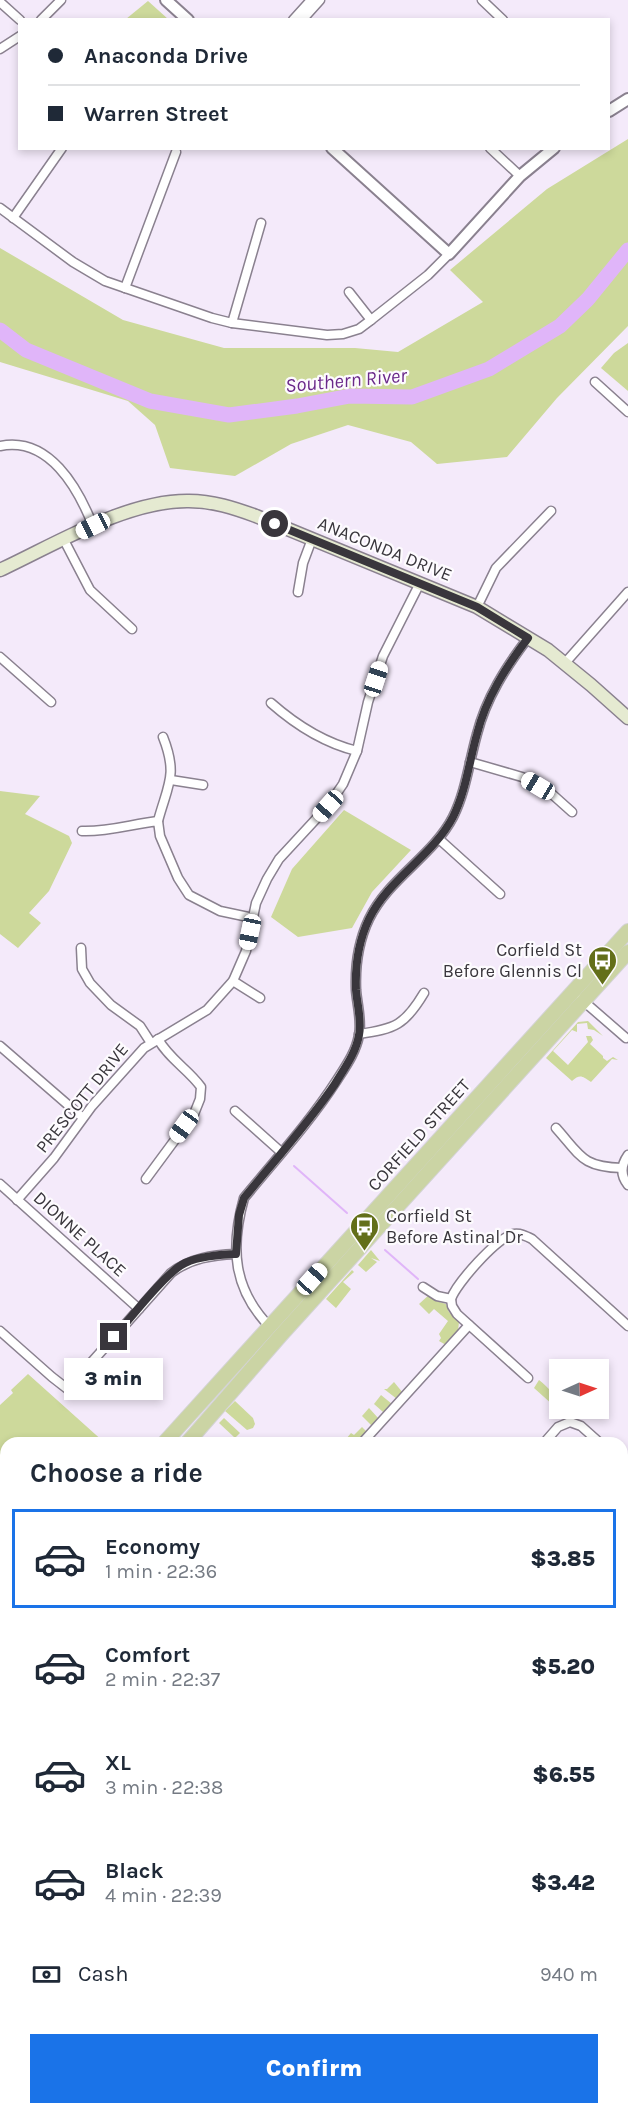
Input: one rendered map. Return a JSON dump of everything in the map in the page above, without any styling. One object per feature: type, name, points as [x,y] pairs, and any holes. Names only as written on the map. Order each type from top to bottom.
[{"type":"main road","name":"ANACONDA DRIVE","points":[[0,570],[93,526],[144,506],[189,501],[230,507],[477,607],[565,663],[628,718]]},
{"type":"main road","name":"CORFIELD STREET","points":[[169,1437],[628,931]]},
{"type":"main road","name":"CORFIELD STREET","points":[[192,1437],[628,952]]},
{"type":"street","points":[[43,18],[61,0]]},
{"type":"street","points":[[166,0],[186,18]]},
{"type":"street","points":[[295,18],[311,0]]},
{"type":"street","points":[[304,18],[320,0]]},
{"type":"street","points":[[482,0],[501,18]]},
{"type":"street","points":[[0,2],[18,18]]},
{"type":"street","points":[[0,49],[18,37]]},
{"type":"street","points":[[610,110],[628,99]]},
{"type":"street","points":[[13,218],[61,150]]},
{"type":"street","points":[[334,150],[449,254]]},
{"type":"street","points":[[491,150],[520,176]]},
{"type":"street","points":[[0,208],[73,262],[105,281],[232,323],[327,335],[344,334],[372,320],[428,275],[520,176],[552,150]]},
{"type":"street","points":[[125,288],[176,152]]},
{"type":"street","points":[[232,323],[261,223]]},
{"type":"street","points":[[349,292],[372,320]]},
{"type":"street","points":[[595,382],[628,412]]},
{"type":"street","points":[[0,446],[27,446],[59,466],[74,486],[93,526]]},
{"type":"street","points":[[477,607],[496,568],[551,511]]},
{"type":"street","points":[[298,592],[303,563],[312,539]]},
{"type":"street","points":[[64,540],[90,590],[132,629]]},
{"type":"street","name":"PRESCOTT DRIVE","points":[[17,1200],[54,1158],[82,1117],[137,1055],[155,1041],[207,1010],[233,981],[246,951],[256,903],[267,879],[279,859],[343,784],[357,751],[368,702],[383,656],[420,583]]},
{"type":"street","points":[[565,663],[628,592]]},
{"type":"street","points":[[281,1336],[255,1311],[245,1294],[239,1275],[236,1254],[239,1215],[244,1198],[319,1107],[350,1060],[359,1034],[356,987],[361,938],[370,916],[382,898],[439,839],[456,810],[487,704],[505,669],[528,638]]},
{"type":"street","points":[[0,657],[51,702]]},
{"type":"street","points":[[272,703],[309,732],[357,751]]},
{"type":"street","points":[[163,737],[170,756],[171,780],[158,821],[160,836],[178,878],[189,895],[220,911],[253,918]]},
{"type":"street","points":[[470,762],[522,777],[553,795],[572,812]]},
{"type":"street","points":[[171,780],[203,785]]},
{"type":"street","points":[[82,831],[103,832],[158,821]]},
{"type":"street","points":[[439,839],[500,894]]},
{"type":"street","points":[[81,948],[82,969],[90,983],[111,1005],[140,1026],[194,1077],[201,1087],[200,1099],[194,1114],[146,1179]]},
{"type":"street","points":[[233,981],[260,998]]},
{"type":"street","points":[[573,991],[626,1038]]},
{"type":"street","points":[[359,1034],[384,1031],[400,1023],[412,1012],[424,993]]},
{"type":"street","points":[[0,1046],[82,1117]]},
{"type":"street","points":[[235,1111],[282,1152]]},
{"type":"street","points":[[556,1128],[587,1162],[603,1168],[622,1168]]},
{"type":"street","points":[[628,1155],[622,1168],[628,1185]]},
{"type":"street","name":"DIONNE PLACE","points":[[0,1184],[139,1309]]},
{"type":"street","points":[[528,1378],[457,1314],[452,1306],[451,1299],[456,1289],[499,1241],[516,1233],[532,1239],[628,1326]]},
{"type":"street","points":[[90,1364],[171,1273],[184,1263],[200,1258],[236,1254]]},
{"type":"street","points":[[423,1287],[437,1296],[451,1299]]},
{"type":"street","points":[[367,1437],[469,1325]]},
{"type":"street","points":[[0,1331],[70,1391]]},
{"type":"street","points":[[549,1437],[558,1427],[570,1422],[581,1426],[593,1437]]},
{"type":"green space","points":[[148,1],[167,18],[127,18]]},
{"type":"green space","points":[[628,139],[628,326],[557,398],[507,457],[437,464],[411,442],[348,425],[291,444],[235,476],[170,468],[155,425],[128,401],[0,362],[0,248],[123,320],[224,348],[355,348],[398,352],[483,302],[450,270],[547,189]]},
{"type":"green space","points":[[628,343],[628,391],[601,368],[614,353]]},
{"type":"green space","points":[[0,791],[40,796],[25,814],[69,836],[72,843],[49,891],[29,913],[41,923],[18,948],[0,934]]},
{"type":"green space","points":[[344,810],[411,850],[372,892],[352,928],[298,937],[271,917],[292,869]]},
{"type":"green space","points":[[588,1021],[603,1036],[588,1029],[587,1023],[577,1024],[577,1032],[572,1030],[553,1051],[568,1065],[588,1042],[586,1036],[591,1036],[593,1040],[590,1044],[603,1058],[607,1061],[613,1057],[618,1060],[612,1059],[591,1082],[581,1077],[572,1081],[546,1058],[578,1022]]},
{"type":"green space","points":[[371,1250],[380,1261],[371,1258],[377,1262],[366,1272],[358,1265]]},
{"type":"green space","points":[[352,1270],[354,1272],[343,1282],[351,1289],[336,1308],[326,1299]]},
{"type":"green space","points":[[430,1294],[436,1301],[446,1304],[449,1312],[459,1322],[458,1331],[446,1345],[439,1341],[441,1338],[439,1334],[448,1321],[434,1309],[429,1314],[419,1304]]},
{"type":"green space","points":[[28,1374],[98,1437],[0,1437],[0,1405],[13,1393],[11,1390]]},
{"type":"green space","points":[[539,1380],[549,1389],[549,1401],[534,1388]]},
{"type":"green space","points":[[394,1382],[403,1393],[397,1399],[384,1389]]},
{"type":"green space","points":[[381,1395],[392,1404],[385,1412],[374,1404]]},
{"type":"green space","points":[[235,1401],[253,1418],[255,1424],[253,1428],[247,1430],[225,1411]]},
{"type":"green space","points":[[369,1408],[379,1419],[372,1426],[362,1416]]},
{"type":"green space","points":[[224,1418],[240,1433],[234,1437],[219,1423]]},
{"type":"green space","points":[[362,1427],[367,1432],[362,1437],[348,1437],[351,1433],[354,1435]]},
{"type":"waterway","name":"Southern River","points":[[0,330],[26,350],[150,401],[229,415],[350,396],[412,397],[489,369],[560,326],[588,299],[628,250]]},
{"type":"waterway","points":[[294,1166],[347,1213]]},
{"type":"waterway","points":[[385,1250],[418,1279]]},
{"type":"place","name":"Corfield St Before Glennis Cl","points":[[603,986]]},
{"type":"place","name":"Corfield St Before Astinal Dr","points":[[365,1252]]},
{"type":"route","points":[[114,1337],[171,1273],[184,1263],[200,1258],[236,1254],[239,1215],[244,1198],[319,1107],[350,1060],[359,1034],[356,987],[361,938],[370,916],[382,898],[439,839],[452,818],[462,795],[477,732],[487,704],[505,669],[528,638],[477,607],[275,524]]}]
